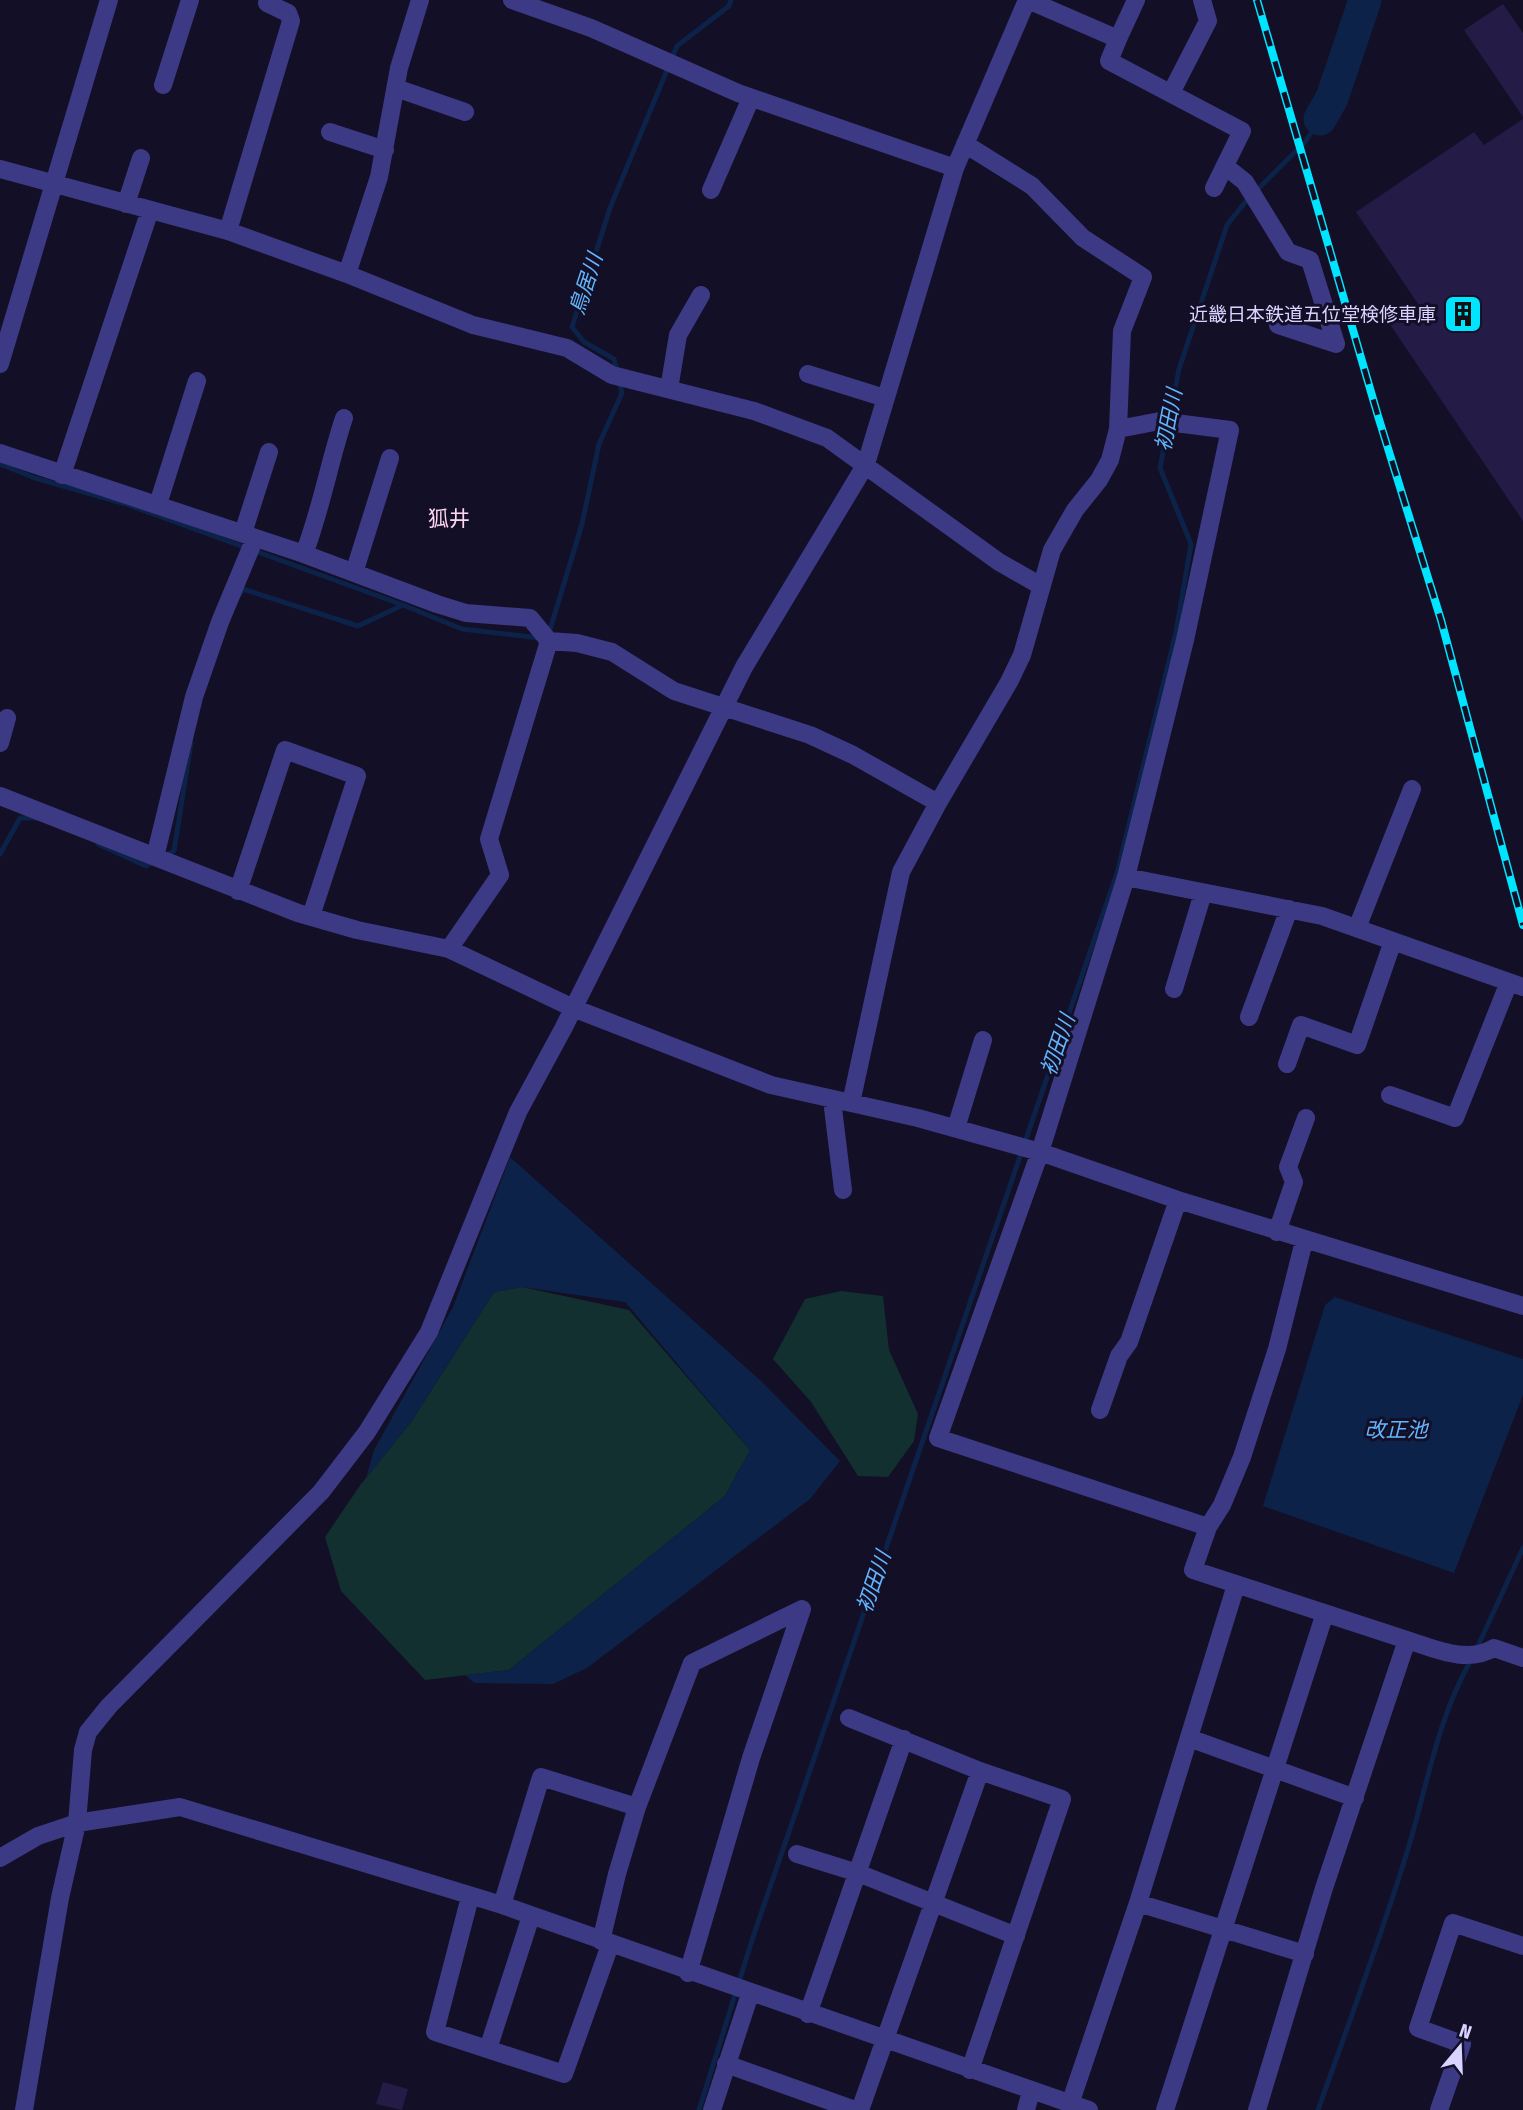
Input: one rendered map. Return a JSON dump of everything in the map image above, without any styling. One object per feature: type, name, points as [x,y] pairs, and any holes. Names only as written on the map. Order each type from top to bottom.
[{"type":"street","points":[[0,364],[109,0]]},
{"type":"street","points":[[163,85],[190,0]]},
{"type":"street","points":[[228,231],[291,21],[288,13],[267,4],[268,0]]},
{"type":"street","points":[[347,274],[385,150],[396,88],[420,0]]},
{"type":"street","points":[[512,0],[591,28],[751,98],[956,167]]},
{"type":"street","points":[[23,2110],[60,1898],[77,1823],[83,1750],[88,1732],[96,1719],[321,1492],[386,1404],[429,1332],[504,1139],[761,636],[866,464],[956,167],[1028,0],[1118,39]]},
{"type":"street","points":[[1136,0],[1109,61],[1242,131],[1214,188]]},
{"type":"street","points":[[1171,93],[1208,21],[1202,0]]},
{"type":"street","points":[[396,88],[465,112]]},
{"type":"street","points":[[711,190],[751,98]]},
{"type":"street","points":[[330,132],[385,150]]},
{"type":"street","points":[[851,1103],[901,872],[1022,655],[1052,550],[1062,529],[1110,460],[1118,429],[1119,347],[1126,315],[1143,278],[1083,238],[1032,186],[965,144]]},
{"type":"street","points":[[126,204],[141,158]]},
{"type":"street","points":[[1225,166],[1245,182],[1288,252],[1310,260],[1336,344],[1278,325]]},
{"type":"street","points":[[0,169],[228,231],[347,274],[473,325],[567,348],[612,374],[632,381],[754,411],[815,434],[843,447],[910,500],[999,562],[1041,586]]},
{"type":"street","points":[[62,475],[150,210]]},
{"type":"street","points":[[669,389],[678,335],[701,295]]},
{"type":"street","points":[[808,374],[886,398]]},
{"type":"street","points":[[158,505],[197,381]]},
{"type":"street","points":[[304,554],[317,520],[332,453],[344,418]]},
{"type":"street","points":[[1118,429],[1167,421],[1230,430],[1185,640],[1126,877],[1040,1152],[938,1438],[1208,1527]]},
{"type":"street","points":[[160,859],[194,697],[220,622],[247,557],[249,535],[269,452]]},
{"type":"street","points":[[0,453],[249,535],[466,613],[530,618],[549,641],[578,643],[612,652],[663,686],[810,735],[853,755],[938,803]]},
{"type":"street","points":[[355,573],[390,458]]},
{"type":"street","points":[[449,949],[500,875],[489,839],[549,641]]},
{"type":"street","points":[[0,743],[7,718]]},
{"type":"street","points":[[238,891],[285,750],[357,776],[311,916]]},
{"type":"street","points":[[1357,928],[1412,789]]},
{"type":"street","points":[[0,796],[238,891],[311,916],[357,930],[449,949],[573,1008],[734,1073],[771,1085],[1017,1145],[1304,1241],[1523,1306]]},
{"type":"street","points":[[1126,877],[1322,916],[1516,985],[1455,1118],[1390,1095]]},
{"type":"street","points":[[1174,989],[1203,893]]},
{"type":"street","points":[[1250,1017],[1289,909]]},
{"type":"street","points":[[1287,1064],[1301,1025],[1357,1045],[1393,941]]},
{"type":"street","points":[[956,1128],[983,1041]]},
{"type":"street","points":[[832,1100],[843,1190]]},
{"type":"street","points":[[1277,1232],[1294,1182],[1288,1167],[1306,1118]]},
{"type":"street","points":[[1100,1410],[1119,1356],[1129,1342],[1178,1200]]},
{"type":"street","points":[[1304,1241],[1277,1349],[1242,1457],[1222,1505],[1208,1527],[1193,1570],[1456,1655],[1480,1656],[1494,1648],[1523,1658]]},
{"type":"street","points":[[1070,2104],[1138,1903],[1236,1585]]},
{"type":"street","points":[[470,1897],[434,2026],[435,2032],[564,2074],[606,1943],[617,1874],[637,1808],[692,1663],[802,1609],[751,1758],[688,1973]]},
{"type":"street","points":[[1166,2110],[1325,1613]]},
{"type":"street","points":[[1257,2110],[1407,1640]]},
{"type":"street","points":[[849,1718],[980,1771],[1062,1799],[970,2070]]},
{"type":"street","points":[[1189,1738],[1355,1798]]},
{"type":"street","points":[[808,2014],[904,1739]]},
{"type":"street","points":[[726,2064],[857,2110],[980,1771]]},
{"type":"street","points":[[502,1905],[541,1777],[637,1808]]},
{"type":"street","points":[[0,1857],[38,1836],[77,1823],[180,1807],[502,1905],[688,1973],[1089,2110]]},
{"type":"street","points":[[797,1854],[858,1873],[1016,1936]]},
{"type":"street","points":[[1138,1903],[1305,1955]]},
{"type":"street","points":[[488,2049],[531,1916]]},
{"type":"street","points":[[1439,2110],[1462,2044],[1418,2028],[1453,1923],[1523,1946]]},
{"type":"street","points":[[712,2110],[750,1994]]},
{"type":"street","points":[[1026,2110],[1031,2091]]},
{"type":"green space","points":[[522,1287],[629,1310],[750,1450],[725,1496],[509,1670],[425,1680],[341,1591],[325,1537],[361,1484],[411,1422],[494,1292]]},
{"type":"green space","points":[[841,1291],[883,1296],[889,1350],[918,1414],[914,1441],[888,1477],[858,1476],[811,1402],[773,1359],[805,1299]]},
{"type":"water","points":[[510,1157],[760,1380],[840,1461],[810,1499],[587,1668],[553,1684],[474,1683],[465,1675],[509,1670],[725,1496],[750,1450],[625,1302],[522,1287],[494,1292],[411,1422],[366,1478],[374,1450],[453,1307]]},
{"type":"water","name":"改正池","points":[[1335,1297],[1523,1359],[1523,1395],[1454,1573],[1263,1506],[1325,1305]]},
{"type":"building","points":[[1503,4],[1523,33],[1523,117],[1464,30]]},
{"type":"building","name":"近畿日本鉄道五位堂検修車庫","points":[[1523,119],[1523,521],[1389,323],[1418,304],[1356,212],[1474,132],[1484,145]]},
{"type":"building","points":[[383,2082],[408,2089],[402,2110],[376,2104]]},
{"type":"waterway","name":"鳥居川","points":[[617,372],[614,359],[584,342],[572,327],[610,208],[677,46],[729,6],[731,0]]},
{"type":"waterway","name":"初田川","points":[[1320,119],[1332,98],[1365,0]]},
{"type":"waterway","name":"初田川","points":[[699,2110],[753,1937],[1117,873],[1176,632],[1191,544],[1160,468],[1179,369],[1227,225],[1247,200],[1305,142],[1320,119]]},
{"type":"waterway","name":"鳥居川","points":[[549,633],[582,524],[599,444],[622,393],[619,381]]},
{"type":"waterway","name":"鳥居川","points":[[0,464],[35,478],[126,504],[403,605]]},
{"type":"waterway","points":[[239,595],[243,589],[358,626],[403,605],[462,629],[540,638]]},
{"type":"waterway","points":[[165,856],[174,851],[191,743]]},
{"type":"waterway","points":[[0,854],[20,818],[38,818]]},
{"type":"waterway","points":[[98,844],[146,866],[153,862]]},
{"type":"waterway","points":[[1477,1648],[1523,1548]]},
{"type":"waterway","points":[[1318,2110],[1394,1893],[1448,1709],[1471,1660]]},
{"type":"railway","points":[[1257,0],[1378,416],[1441,620],[1523,925]]},
{"type":"place","name":"近畿日本鉄道五位堂検修車庫","points":[[1463,314]]},
{"type":"district","name":"狐井","points":[[449,519]]}]
